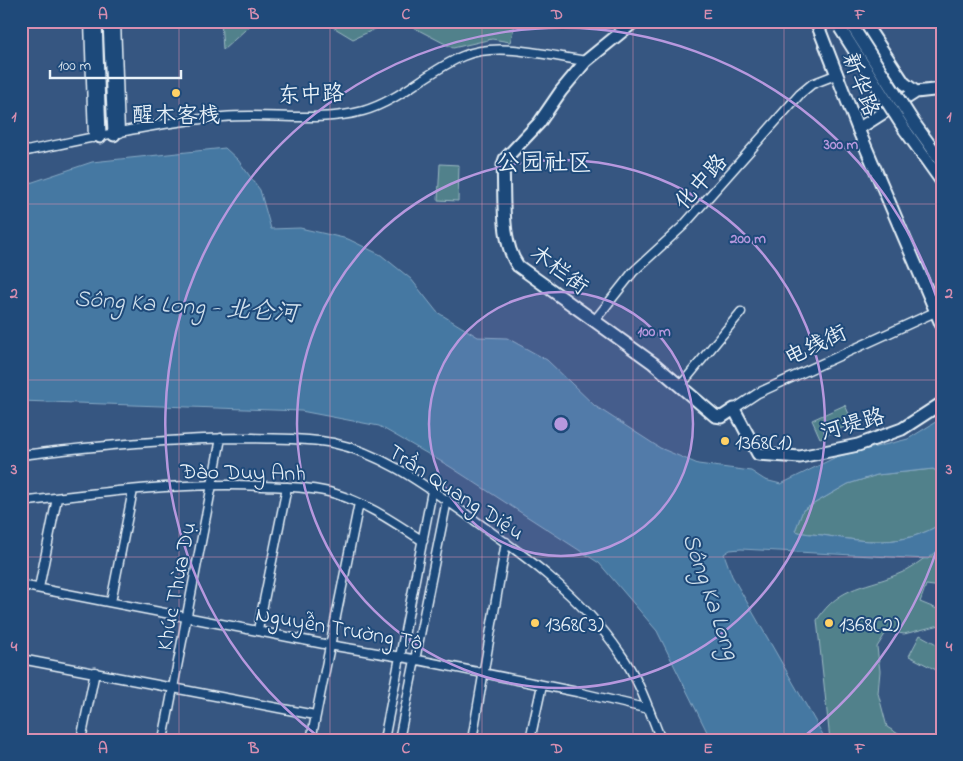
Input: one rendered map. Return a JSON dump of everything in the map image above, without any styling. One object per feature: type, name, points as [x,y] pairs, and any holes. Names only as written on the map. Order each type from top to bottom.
[{"type":"street","points":[[89,21],[96,138]]},
{"type":"street","points":[[96,21],[96,138]]},
{"type":"street","points":[[109,21],[117,134]]},
{"type":"street","points":[[116,21],[117,134]]},
{"type":"street","points":[[586,61],[635,21]]},
{"type":"street","name":"新华路","points":[[816,21],[858,129],[942,326]]},
{"type":"street","points":[[863,21],[904,83],[916,92]]},
{"type":"street","points":[[842,23],[942,162]]},
{"type":"street","points":[[842,23],[905,130],[942,182]]},
{"type":"street","name":"东中路","points":[[21,152],[212,117],[263,115],[335,116],[364,111],[463,56],[481,50],[501,49],[586,61]]},
{"type":"street","name":"木栏街","points":[[586,61],[560,90],[539,122],[505,159],[503,165],[505,222],[509,246],[518,266],[595,320],[681,385],[715,416]]},
{"type":"street","name":"化中路","points":[[595,320],[633,272],[683,226],[800,94],[812,84],[838,74]]},
{"type":"street","points":[[858,129],[916,92],[942,89]]},
{"type":"street","points":[[681,385],[741,312]]},
{"type":"street","name":"电线街","points":[[715,416],[722,417],[748,398],[766,389],[935,312]]},
{"type":"street","name":"河堤路","points":[[734,409],[758,454],[800,457],[858,445],[902,429],[942,403]]},
{"type":"street","name":"Trần Quang Diệu","points":[[21,455],[160,440],[221,438],[303,439],[335,444],[388,463],[447,500],[506,542],[576,600],[620,652],[639,684],[661,740]]},
{"type":"street","name":"Khúc Thừa Dụ","points":[[162,740],[221,438]]},
{"type":"street","name":"Đào Duy Anh","points":[[21,502],[212,483],[286,487],[333,493],[377,512],[423,541]]},
{"type":"street","points":[[258,630],[286,487]]},
{"type":"street","points":[[111,602],[133,490]]},
{"type":"street","points":[[384,740],[432,491]]},
{"type":"street","points":[[39,588],[57,498]]},
{"type":"street","points":[[399,740],[413,658],[447,500]]},
{"type":"street","points":[[311,740],[358,503]]},
{"type":"street","points":[[472,740],[506,542]]},
{"type":"street","name":"Nguyễn Trường Tộ","points":[[21,585],[329,644],[413,658],[649,709]]},
{"type":"street","points":[[21,659],[315,715]]},
{"type":"street","points":[[81,740],[95,672]]},
{"type":"street","points":[[530,740],[542,685]]},
{"type":"green space","points":[[221,21],[255,21],[223,50]]},
{"type":"green space","points":[[323,21],[393,21],[353,39]]},
{"type":"green space","points":[[401,21],[516,21],[510,42],[492,39],[453,48]]},
{"type":"green space","points":[[440,164],[459,165],[458,201],[438,200]]},
{"type":"green space","points":[[845,405],[853,423],[820,438],[812,420]]},
{"type":"green space","points":[[933,469],[942,474],[942,523],[927,531],[898,540],[869,541],[795,531],[803,510],[848,484],[877,475]]},
{"type":"green space","points":[[942,545],[942,587],[926,585],[920,602],[942,611],[940,625],[904,634],[887,631],[877,647],[880,671],[878,693],[887,727],[908,740],[830,740],[817,620],[826,608],[845,593],[903,572]]},
{"type":"green space","points":[[920,635],[942,647],[942,673],[909,656]]},
{"type":"water","points":[[225,148],[238,160],[260,190],[271,229],[300,228],[348,239],[381,255],[411,279],[437,312],[478,337],[507,338],[547,360],[595,406],[660,448],[698,464],[751,471],[765,480],[781,484],[836,457],[908,439],[942,418],[942,474],[933,469],[877,475],[848,484],[803,510],[795,531],[853,540],[884,541],[913,536],[942,523],[942,547],[928,559],[741,549],[730,550],[724,554],[732,576],[826,740],[711,740],[657,631],[599,563],[449,466],[379,426],[301,411],[21,401],[21,186],[92,162]]},
{"type":"place","name":"醒木客栈","points":[[176,93]]},
{"type":"place","name":"1368(1)","points":[[725,441]]},
{"type":"place","name":"1368(3)","points":[[535,623]]},
{"type":"place","name":"1368(2)","points":[[829,623]]},
{"type":"district","name":"公园社区","points":[[544,162]]},
{"type":"water label","name":"Sông Ka Long - 北仑河","points":[[186,305]]},
{"type":"water label","name":"Sông Ka Long","points":[[712,596]]}]
